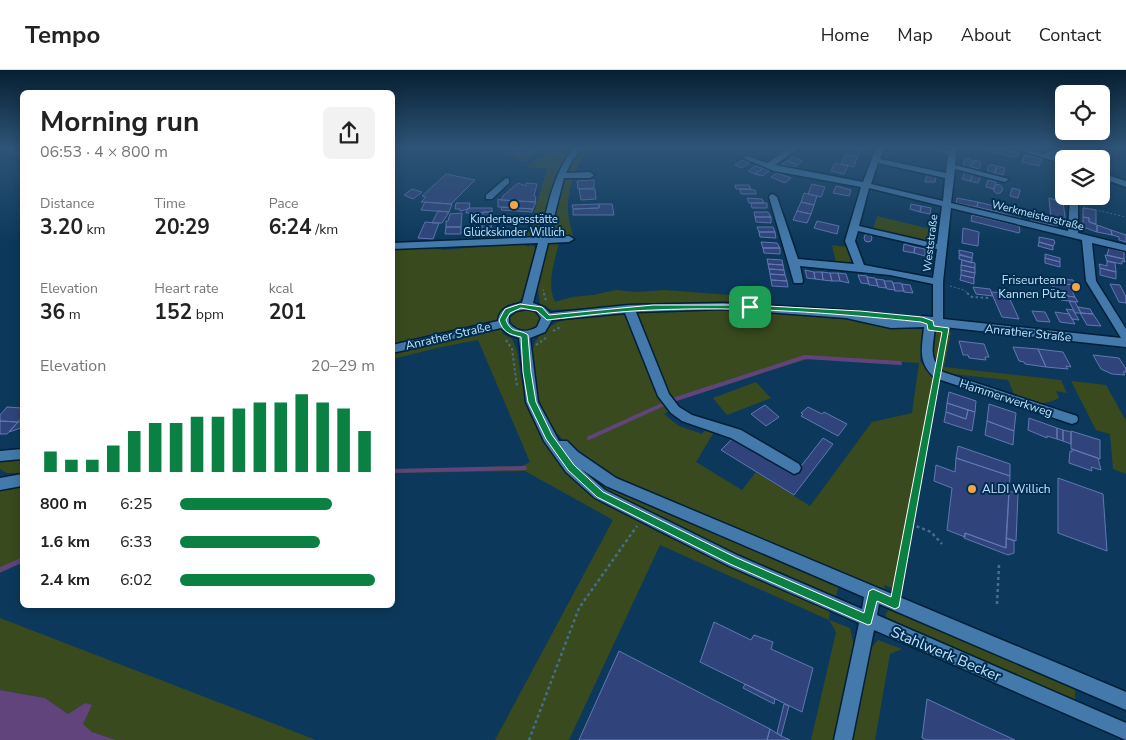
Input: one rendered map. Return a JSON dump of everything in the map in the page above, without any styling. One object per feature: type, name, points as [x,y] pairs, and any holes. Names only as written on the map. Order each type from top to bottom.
[{"type":"street","points":[[525,340],[542,329],[547,317],[540,309],[527,306],[559,179]]},
{"type":"street","name":"Werkmeisterstraße","points":[[839,179],[1126,248]]},
{"type":"street","points":[[860,268],[850,241],[868,179]]},
{"type":"street","name":"Weststraße","points":[[938,323],[938,282],[950,179]]},
{"type":"street","points":[[1113,179],[1126,184]]},
{"type":"street","points":[[489,197],[506,181]]},
{"type":"street","points":[[773,197],[798,280]]},
{"type":"street","points":[[1073,235],[1074,205]]},
{"type":"street","points":[[853,227],[942,248]]},
{"type":"street","points":[[395,246],[570,239]]},
{"type":"street","points":[[1087,239],[1091,281],[1126,338]]},
{"type":"street","points":[[794,262],[890,272],[938,282]]},
{"type":"street","name":"Anrather Straße","points":[[503,324],[504,315],[508,311],[520,306],[527,306]]},
{"type":"street","name":"Anrather Straße","points":[[547,317],[628,309],[723,306],[846,314],[891,324],[938,323],[1126,343]]},
{"type":"street","points":[[628,309],[664,396],[674,410],[687,418],[736,434],[794,468]]},
{"type":"street","points":[[938,323],[926,361],[930,368],[939,375]]},
{"type":"street","name":"Anrather Straße","points":[[503,324],[511,332],[525,340]]},
{"type":"street","name":"Anrather Straße","points":[[395,348],[503,324]]},
{"type":"street","name":"Stahlwerk Becker","points":[[525,340],[532,402],[545,430],[571,468],[600,494],[734,561],[1126,732]]},
{"type":"street","name":"Hammerwerkweg","points":[[939,375],[1072,419]]},
{"type":"street","name":"Stahlwerk Becker","points":[[545,430],[573,456],[611,482],[1126,702]]},
{"type":"street","points":[[0,456],[20,454]]},
{"type":"street","points":[[0,484],[20,480]]},
{"type":"street","points":[[843,740],[873,594]]},
{"type":"path","points":[[1090,205],[1126,216]]},
{"type":"path","points":[[938,282],[964,290],[972,296],[989,298]]},
{"type":"path","points":[[895,604],[939,375],[938,323]]},
{"type":"path","points":[[511,346],[525,340],[541,343],[562,326]]},
{"type":"path","points":[[910,524],[931,532],[942,544]]},
{"type":"path","points":[[529,740],[579,608],[637,526]]},
{"type":"path","points":[[997,604],[999,565]]},
{"type":"green space","points":[[544,179],[554,179],[540,234],[537,237],[526,239]]},
{"type":"green space","points":[[563,179],[573,179],[568,213],[573,236],[549,238],[556,202]]},
{"type":"green space","points":[[877,216],[935,230],[934,242],[929,243],[859,226],[873,229]]},
{"type":"green space","points":[[559,242],[551,280],[552,295],[555,302],[572,297],[616,290],[636,292],[665,290],[742,296],[743,303],[690,303],[552,310],[540,304],[538,289],[548,243]]},
{"type":"green space","points":[[521,244],[530,247],[530,244],[535,247],[536,253],[527,289],[516,304],[501,312],[500,323],[503,334],[512,339],[517,351],[521,378],[534,422],[544,441],[584,487],[601,501],[664,535],[830,608],[829,620],[660,545],[569,740],[495,740],[613,520],[525,471],[395,473],[395,470],[522,466],[530,462],[478,340],[395,358],[395,249],[436,248],[443,250]]},
{"type":"green space","points":[[832,245],[847,247],[851,260],[850,264],[836,263]]},
{"type":"green space","points":[[522,310],[532,311],[539,316],[540,322],[535,328],[522,331],[515,329],[512,325],[509,320],[511,315]]},
{"type":"green space","points":[[688,310],[764,311],[859,319],[872,321],[872,325],[896,329],[924,329],[920,361],[936,380],[894,589],[884,585],[886,593],[612,477],[575,451],[550,424],[536,390],[532,366],[534,345],[547,329],[564,320],[585,317],[636,312]],"holes":[[[806,356],[919,363],[912,413],[872,422],[810,506],[756,472],[742,490],[696,462],[714,432],[706,429],[702,434],[679,426],[664,414],[670,410],[672,402],[807,359]]]},
{"type":"green space","points":[[936,330],[951,332],[944,367],[1061,380],[1067,393],[1056,391],[1059,398],[1043,403],[1032,403],[1016,399],[1008,380],[953,374],[952,378],[937,365],[933,357],[933,342]]},
{"type":"green space","points":[[1071,381],[1106,385],[1126,421],[1126,474],[1113,469],[1110,434],[1096,430]]},
{"type":"green space","points":[[756,382],[771,398],[727,415],[713,398]]},
{"type":"green space","points":[[20,459],[20,473],[7,473],[0,469],[0,461]]},
{"type":"green space","points":[[577,464],[611,487],[673,516],[839,585],[835,600],[669,525],[601,490]]},
{"type":"green space","points":[[20,484],[20,563],[0,572],[0,489]]},
{"type":"green space","points":[[890,608],[1075,685],[1075,705],[893,626],[885,615]]},
{"type":"green space","points":[[0,618],[316,740],[116,740],[92,732],[83,724],[91,705],[85,703],[68,714],[45,698],[0,690]]},
{"type":"green space","points":[[829,620],[850,628],[854,646],[834,740],[811,740],[836,632]]},
{"type":"green space","points":[[878,640],[902,649],[890,654],[875,740],[852,740],[869,650]]},
{"type":"shaded area","points":[[0,690],[45,698],[68,714],[85,703],[92,705],[83,724],[92,732],[116,740],[0,740]]},
{"type":"building","points":[[440,179],[475,180],[451,204],[421,202],[426,197],[422,196]]},
{"type":"building","points":[[776,179],[789,179],[785,183]]},
{"type":"building","points":[[926,179],[936,179],[935,182],[925,182]]},
{"type":"building","points":[[971,179],[980,179],[978,183],[970,181]]},
{"type":"building","points":[[594,180],[594,188],[578,189],[577,181]]},
{"type":"building","points":[[988,180],[996,182],[994,189],[986,187]]},
{"type":"building","points":[[518,183],[526,186],[526,183],[537,184],[534,196],[536,197],[535,202],[501,200]]},
{"type":"building","points":[[812,184],[825,187],[821,197],[808,194]]},
{"type":"building","points":[[998,184],[1003,189],[998,194],[993,189]]},
{"type":"building","points":[[735,185],[749,185],[751,189],[736,189]]},
{"type":"building","points":[[836,186],[851,190],[849,196],[833,193]]},
{"type":"building","points":[[1012,188],[1020,190],[1018,198],[1010,196]]},
{"type":"building","points":[[412,189],[422,192],[413,199],[404,195]]},
{"type":"building","points":[[579,189],[595,189],[596,199],[581,200]]},
{"type":"building","points":[[740,189],[755,190],[756,194],[741,194]]},
{"type":"building","points":[[804,193],[817,196],[814,205],[801,202]]},
{"type":"building","points":[[747,198],[762,199],[764,203],[749,203]]},
{"type":"building","points":[[957,198],[978,202],[977,207],[956,203]]},
{"type":"building","points":[[1049,198],[1055,200],[1055,205],[1063,205],[1066,224],[1057,222],[1057,226],[1031,221],[1032,213],[1051,219]]},
{"type":"building","points":[[498,199],[536,202],[533,209],[498,207]]},
{"type":"building","points":[[425,202],[452,204],[449,212],[421,210]]},
{"type":"building","points":[[801,202],[814,205],[811,214],[797,211]]},
{"type":"building","points":[[978,202],[999,207],[998,212],[977,207]]},
{"type":"building","points":[[456,203],[470,203],[469,209],[460,211],[460,209],[455,209]]},
{"type":"building","points":[[751,203],[767,203],[767,208],[752,208]]},
{"type":"building","points":[[599,204],[612,204],[614,215],[573,215],[573,209],[599,208]]},
{"type":"building","points":[[599,204],[599,208],[573,209],[572,205]]},
{"type":"building","points":[[911,204],[921,206],[920,212],[910,209]]},
{"type":"building","points":[[921,206],[931,208],[930,214],[920,212]]},
{"type":"building","points":[[502,207],[533,209],[532,212],[501,210]]},
{"type":"building","points":[[999,207],[1021,213],[1020,219],[998,212]]},
{"type":"building","points":[[469,208],[492,208],[492,212],[466,213]]},
{"type":"building","points":[[1083,208],[1096,210],[1096,224],[1089,222],[1089,218],[1083,217]]},
{"type":"building","points":[[438,211],[449,212],[442,223],[432,223]]},
{"type":"building","points":[[797,211],[811,214],[807,223],[793,220]]},
{"type":"building","points":[[483,212],[492,212],[491,230],[482,229]]},
{"type":"building","points":[[754,212],[768,212],[771,217],[755,217]]},
{"type":"building","points":[[462,213],[461,227],[446,227],[446,221],[448,221],[450,214]]},
{"type":"building","points":[[972,215],[1019,226],[1020,231],[1019,233],[971,221]]},
{"type":"building","points":[[755,217],[771,217],[771,223],[756,222]]},
{"type":"building","points":[[1083,217],[1089,218],[1089,222],[1097,225],[1097,232],[1083,227]]},
{"type":"building","points":[[817,221],[839,226],[837,234],[814,228]]},
{"type":"building","points":[[425,222],[439,223],[433,239],[418,238]]},
{"type":"building","points":[[1097,225],[1111,230],[1112,235],[1097,232]]},
{"type":"building","points":[[477,226],[477,230],[491,230],[490,236],[469,237],[470,227]]},
{"type":"building","points":[[446,227],[461,227],[461,234],[445,234]]},
{"type":"building","points":[[757,227],[773,227],[775,232],[759,232]]},
{"type":"building","points":[[963,228],[979,232],[978,246],[962,243]]},
{"type":"building","points":[[1111,230],[1126,235],[1126,242],[1112,235]]},
{"type":"building","points":[[759,232],[775,232],[776,238],[760,237]]},
{"type":"building","points":[[868,234],[872,238],[868,242],[864,238]]},
{"type":"building","points":[[1039,237],[1054,240],[1055,243],[1053,246],[1039,242]]},
{"type":"building","points":[[761,242],[777,243],[780,248],[763,248]]},
{"type":"building","points":[[1039,242],[1053,246],[1053,250],[1038,246]]},
{"type":"building","points":[[904,244],[915,247],[914,253],[903,251]]},
{"type":"building","points":[[915,247],[925,249],[925,256],[914,253]]},
{"type":"building","points":[[763,248],[780,248],[780,254],[764,253]]},
{"type":"building","points":[[1109,248],[1124,252],[1124,259],[1107,255]]},
{"type":"building","points":[[959,250],[973,253],[972,258],[959,254]]},
{"type":"building","points":[[1045,254],[1060,258],[1060,262],[1045,258]]},
{"type":"building","points":[[959,255],[972,258],[972,263],[959,259]]},
{"type":"building","points":[[1105,255],[1124,259],[1125,262],[1122,261],[1122,264],[1107,261]]},
{"type":"building","points":[[1045,258],[1060,262],[1060,267],[1045,263]]},
{"type":"building","points":[[767,259],[782,260],[783,265],[768,264]]},
{"type":"building","points":[[962,260],[975,263],[975,268],[961,265]]},
{"type":"building","points":[[1107,261],[1115,263],[1116,272],[1100,268],[1099,264],[1107,266]]},
{"type":"building","points":[[768,264],[783,265],[784,270],[769,269]]},
{"type":"building","points":[[961,265],[975,268],[975,273],[961,270]]},
{"type":"building","points":[[1100,268],[1116,272],[1116,279],[1100,275]]},
{"type":"building","points":[[769,269],[784,270],[785,275],[770,274]]},
{"type":"building","points":[[805,270],[814,272],[815,279],[807,278]]},
{"type":"building","points":[[961,270],[975,273],[974,278],[961,275]]},
{"type":"building","points":[[814,272],[822,272],[823,280],[815,279]]},
{"type":"building","points":[[822,272],[830,273],[832,281],[823,280]]},
{"type":"building","points":[[830,273],[838,273],[840,281],[832,281]]},
{"type":"building","points":[[838,273],[846,274],[849,283],[840,281]]},
{"type":"building","points":[[770,274],[785,275],[787,281],[771,280]]},
{"type":"building","points":[[858,275],[867,276],[869,284],[861,283]]},
{"type":"building","points":[[961,275],[974,278],[974,284],[960,280]]},
{"type":"building","points":[[867,277],[875,278],[878,286],[869,285]]},
{"type":"building","points":[[876,279],[884,280],[886,288],[878,287]]},
{"type":"building","points":[[1058,279],[1073,280],[1076,285],[1060,284]]},
{"type":"building","points":[[771,280],[787,281],[788,287],[772,286]]},
{"type":"building","points":[[884,281],[892,281],[895,290],[887,289]]},
{"type":"building","points":[[893,283],[901,283],[904,291],[895,291]]},
{"type":"building","points":[[1051,283],[1076,285],[1079,290],[1071,289],[1075,297],[1067,296],[1065,292],[1055,291]]},
{"type":"building","points":[[902,284],[910,285],[913,293],[904,292]]},
{"type":"building","points":[[1110,284],[1120,285],[1126,297],[1126,303],[1119,302]]},
{"type":"building","points":[[973,287],[990,289],[993,296],[976,294]]},
{"type":"building","points":[[991,292],[1007,293],[1019,319],[1002,317]]},
{"type":"building","points":[[1058,295],[1075,297],[1078,302],[1061,300]]},
{"type":"building","points":[[1069,301],[1075,302],[1081,313],[1075,313]]},
{"type":"building","points":[[1078,307],[1090,309],[1093,314],[1081,313]]},
{"type":"building","points":[[1066,309],[1073,310],[1079,320],[1072,319]]},
{"type":"building","points":[[1032,311],[1045,312],[1050,322],[1037,321]]},
{"type":"building","points":[[1055,312],[1069,314],[1075,324],[1060,322]]},
{"type":"building","points":[[1080,313],[1093,314],[1101,326],[1087,325]]},
{"type":"building","points":[[959,341],[984,344],[989,357],[985,357],[986,360],[969,358],[968,355],[963,355]]},
{"type":"building","points":[[1013,347],[1038,349],[1046,367],[1025,364],[1019,361]]},
{"type":"building","points":[[1038,349],[1063,352],[1071,367],[1066,366],[1068,369],[1046,367]]},
{"type":"building","points":[[1093,355],[1119,358],[1126,369],[1126,372],[1123,372],[1125,375],[1112,374],[1101,369]]},
{"type":"building","points":[[949,392],[976,401],[975,412],[947,403]]},
{"type":"building","points":[[947,403],[968,410],[966,419],[946,412]]},
{"type":"building","points":[[989,404],[1016,413],[1014,431],[987,421]]},
{"type":"building","points":[[765,405],[779,417],[766,426],[751,414]]},
{"type":"building","points":[[7,407],[20,408],[20,420],[18,422],[0,421],[0,415]]},
{"type":"building","points":[[808,407],[822,414],[824,412],[847,424],[838,436],[801,416],[803,414],[801,413]]},
{"type":"building","points":[[968,410],[975,412],[972,431],[944,422],[946,412],[966,419]]},
{"type":"building","points":[[1029,418],[1057,428],[1057,439],[1047,436],[1047,438],[1028,430]]},
{"type":"building","points":[[0,421],[18,422],[7,434],[0,434]]},
{"type":"building","points":[[987,421],[1014,431],[1013,445],[985,435]]},
{"type":"building","points":[[18,422],[20,422],[20,428],[9,432]]},
{"type":"building","points":[[1057,428],[1063,430],[1063,441],[1057,439]]},
{"type":"building","points":[[1063,430],[1071,432],[1071,444],[1063,441]]},
{"type":"building","points":[[1071,431],[1100,440],[1100,459],[1071,449]]},
{"type":"building","points":[[733,438],[794,475],[823,438],[833,444],[794,495],[721,450]]},
{"type":"building","points":[[958,446],[1010,464],[1010,476],[956,458]]},
{"type":"building","points":[[1072,449],[1098,458],[1101,470],[1091,467],[1092,471],[1069,463],[1070,451],[1072,452]]},
{"type":"building","points":[[956,458],[1010,476],[1006,548],[965,533],[965,537],[947,530],[952,488],[934,481],[936,465],[955,472]]},
{"type":"building","points":[[1058,478],[1103,494],[1107,551],[1058,533]]},
{"type":"building","points":[[1009,491],[1018,494],[1016,541],[1006,538]]},
{"type":"building","points":[[965,533],[1006,548],[1006,538],[1014,541],[1014,553],[1008,555],[964,538]]},
{"type":"building","points":[[714,622],[751,640],[754,635],[773,642],[771,649],[813,668],[802,712],[700,662]]},
{"type":"building","points":[[619,651],[770,729],[767,740],[579,740]]},
{"type":"building","points":[[745,684],[775,699],[774,704],[743,688]]},
{"type":"building","points":[[927,699],[1015,740],[927,740],[922,738]]},
{"type":"building","points":[[784,704],[789,706],[781,736],[777,733]]},
{"type":"building","points":[[770,729],[781,736],[790,740],[767,740]]},
{"type":"waterway","points":[[673,400],[805,357],[900,363]]},
{"type":"waterway","points":[[589,438],[664,404]]},
{"type":"waterway","points":[[395,471],[525,468]]},
{"type":"waterway","points":[[0,570],[20,561]]},
{"type":"place","name":"Kindertagesstätte Glückskinder Willich","points":[[514,205]]},
{"type":"place","name":"Friseurteam Kannen Pütz","points":[[1076,287]]},
{"type":"place","name":"ALDI Willich","points":[[972,489]]},
{"type":"route","points":[[520,306],[534,306],[544,312],[547,317],[599,311],[653,308],[750,307],[922,320],[930,323],[930,328],[946,330],[895,604],[873,594],[868,620],[734,561],[600,494],[571,468],[549,437],[532,402],[524,335],[506,329],[502,320],[508,311],[520,306]]}]
